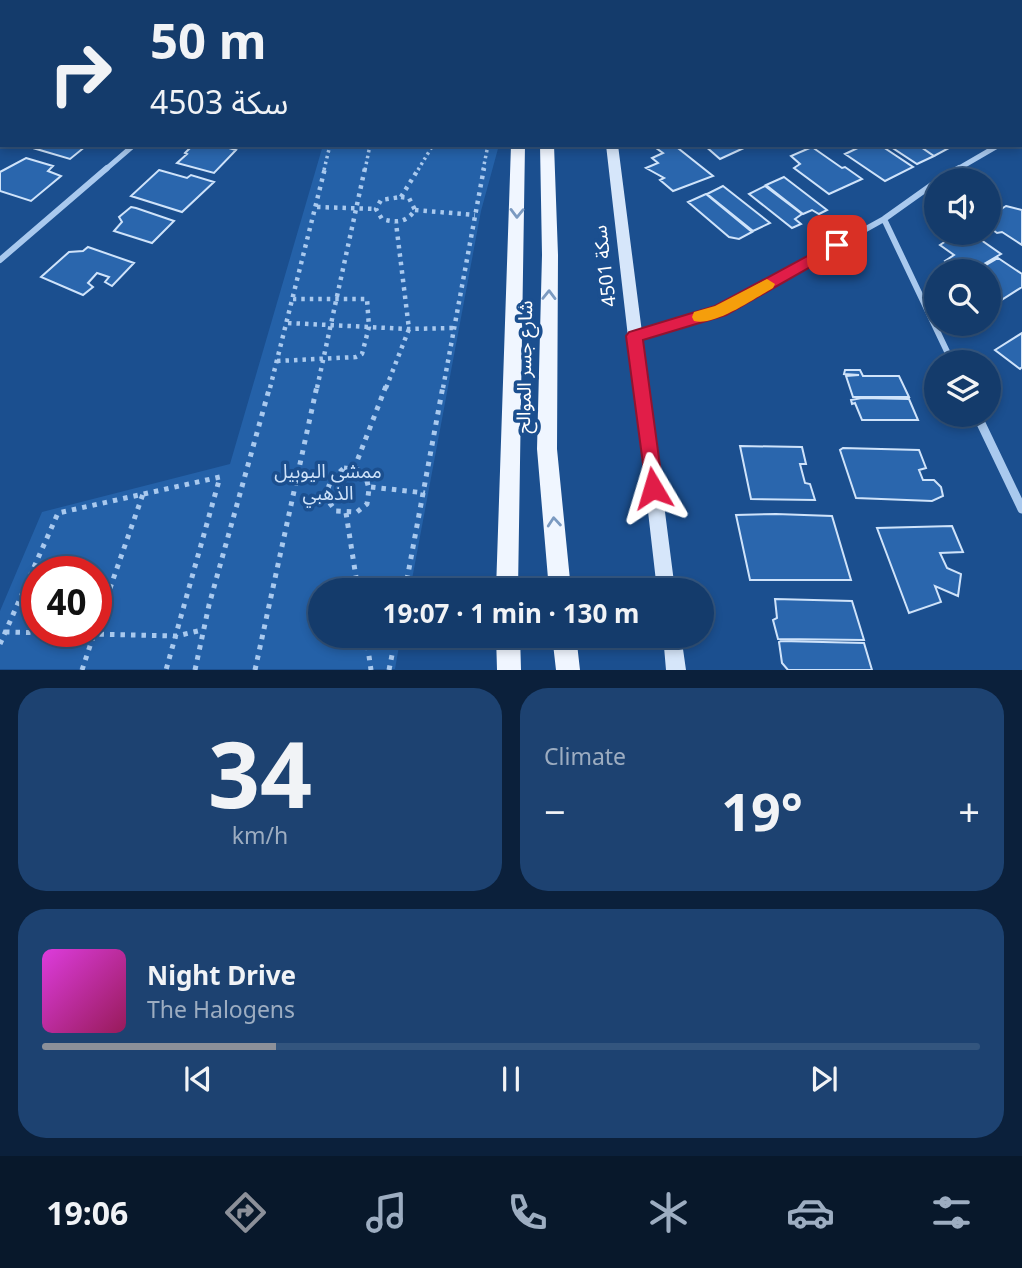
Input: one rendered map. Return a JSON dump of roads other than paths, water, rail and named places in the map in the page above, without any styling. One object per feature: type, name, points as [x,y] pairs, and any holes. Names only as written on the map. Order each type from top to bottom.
[{"type":"main road","name":"شارع جسر الموالح","points":[[507,578],[518,147]]},
{"type":"main road","name":"شارع جسر الموالح","points":[[547,147],[550,255],[547,449],[559,578]]},
{"type":"main road","points":[[508,648],[509,670]]},
{"type":"main road","points":[[565,648],[568,670]]},
{"type":"street","points":[[0,260],[132,147]]},
{"type":"street","name":"سكة 4501","points":[[612,147],[664,578]]},
{"type":"street","points":[[959,168],[996,147]]},
{"type":"street","points":[[634,336],[720,310],[884,219],[924,190]]},
{"type":"street","points":[[884,219],[946,350]]},
{"type":"street","points":[[983,427],[1022,509]]},
{"type":"street","points":[[673,648],[676,670]]},
{"type":"park label","name":"ممشى اليوبيل الذهبي","points":[[328,482]]}]
